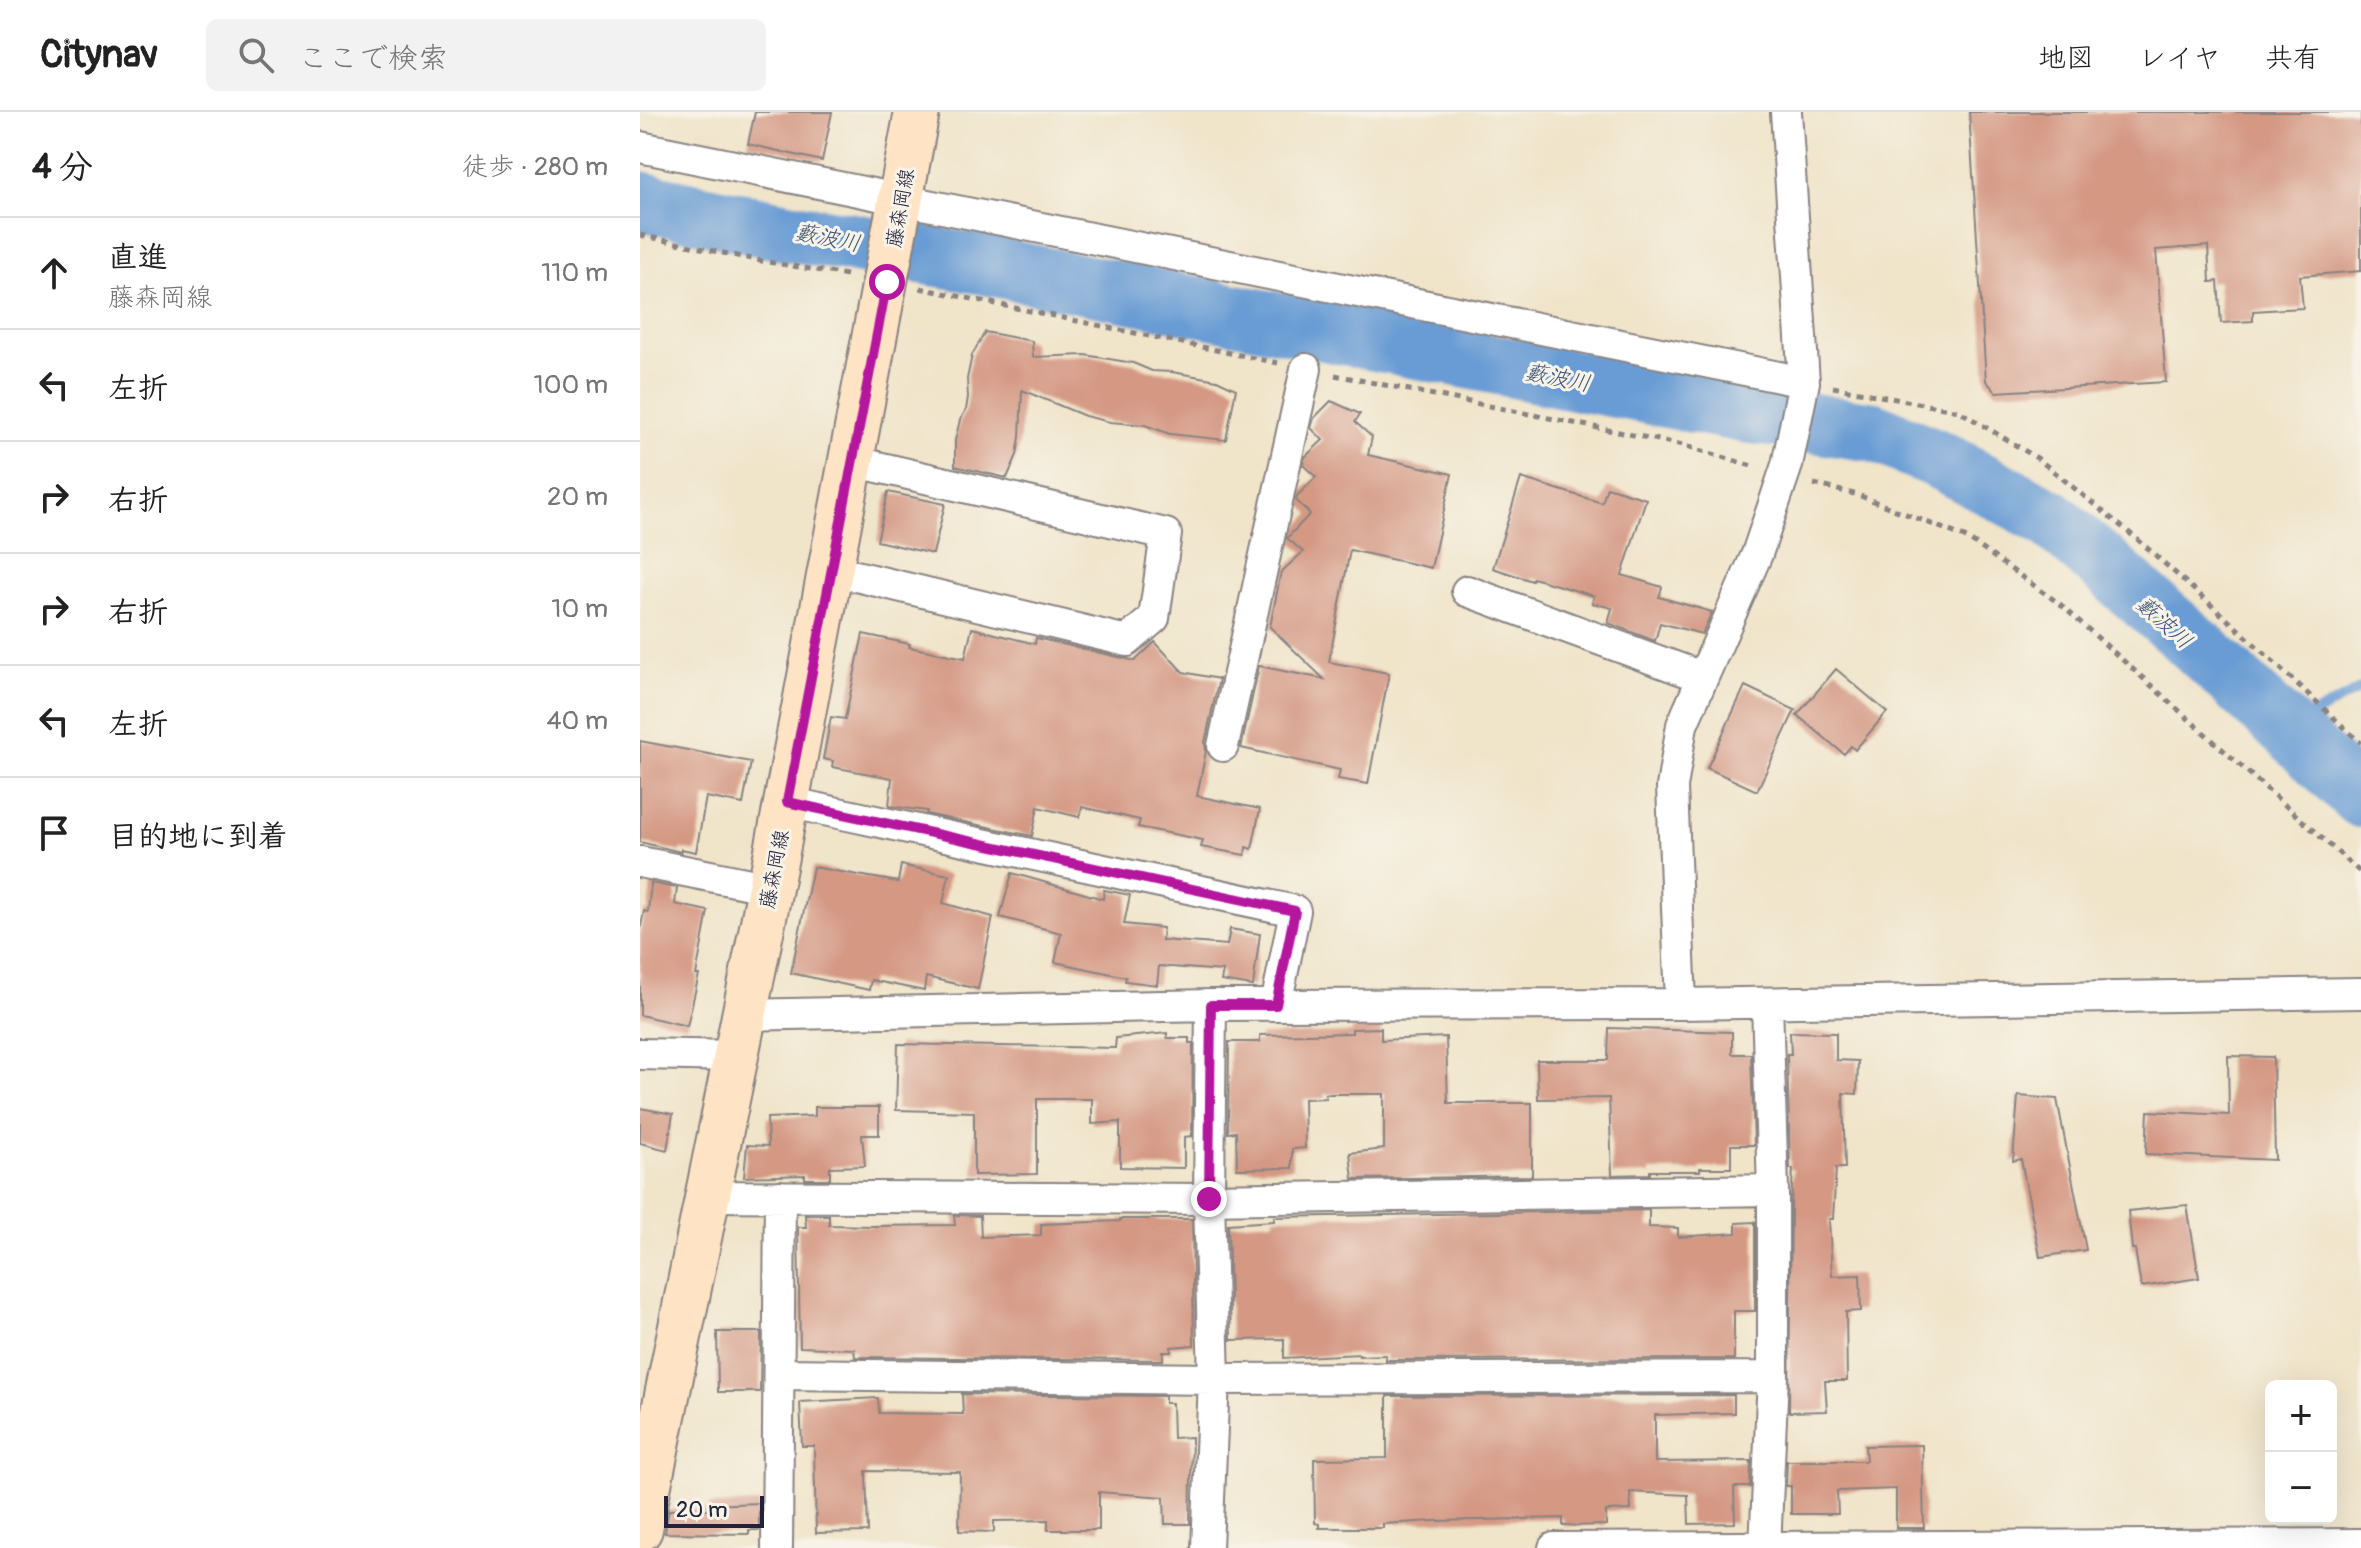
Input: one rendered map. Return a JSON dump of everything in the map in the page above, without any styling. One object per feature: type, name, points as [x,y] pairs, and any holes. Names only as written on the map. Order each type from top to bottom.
[{"type":"main road","name":"藤森岡線","points":[[640,1529],[787,802],[917,112]]},
{"type":"street","points":[[1681,1004],[1672,787],[1682,725],[1757,554],[1785,471],[1804,382],[1786,112]]},
{"type":"street","points":[[640,147],[1804,382]]},
{"type":"street","points":[[1223,746],[1306,369]]},
{"type":"street","points":[[831,570],[1127,641],[1154,618],[1166,534],[852,461]]},
{"type":"street","points":[[1467,591],[1702,677]]},
{"type":"street","points":[[787,802],[1295,911],[1276,1005]]},
{"type":"street","points":[[640,862],[770,888]]},
{"type":"street","points":[[640,1054],[740,1035],[1211,1005],[1681,1004],[2361,993]]},
{"type":"street","points":[[1765,1547],[1773,1377],[1773,1190],[1767,1003]]},
{"type":"street","points":[[1207,1548],[1214,1379],[1209,1199],[1211,1005]]},
{"type":"street","points":[[709,1196],[1209,1199],[1773,1190]]},
{"type":"street","points":[[777,1548],[780,1196]]},
{"type":"street","points":[[779,1374],[1214,1379],[1773,1377]]},
{"type":"street","points":[[1554,1548],[2361,1544]]},
{"type":"path","points":[[640,235],[756,260],[887,282],[1405,391],[1683,445],[1785,471],[1858,495],[1967,538],[2060,604],[2361,873]]},
{"type":"path","points":[[1804,382],[1959,411],[2037,458],[2137,539],[2361,743]]},
{"type":"building","points":[[755,112],[832,112],[822,161],[748,144]]},
{"type":"building","points":[[1969,112],[2361,112],[2361,271],[2300,276],[2303,308],[2253,311],[2253,321],[2221,323],[2218,281],[2210,282],[2208,246],[2156,250],[2166,382],[1996,392],[1986,381]]},
{"type":"building","points":[[985,332],[1032,341],[1033,357],[1085,355],[1133,363],[1152,371],[1217,380],[1236,389],[1226,440],[1170,434],[1145,425],[1085,416],[1022,390],[1017,455],[1007,478],[955,466],[955,440],[966,410],[972,355]]},
{"type":"building","points":[[1331,401],[1360,414],[1355,422],[1372,437],[1368,455],[1452,474],[1431,568],[1350,550],[1329,662],[1389,673],[1368,784],[1338,779],[1340,770],[1241,748],[1259,666],[1324,679],[1270,627],[1281,572],[1303,552],[1287,538],[1310,514],[1296,500],[1316,477],[1303,465],[1305,457],[1323,440],[1311,428],[1314,418]]},
{"type":"building","points":[[1521,478],[1602,503],[1607,487],[1646,499],[1622,575],[1662,587],[1659,597],[1712,612],[1702,634],[1660,623],[1655,641],[1608,623],[1612,608],[1592,603],[1594,596],[1493,568]]},
{"type":"building","points":[[888,492],[945,504],[933,554],[877,541]]},
{"type":"building","points":[[972,628],[1035,644],[1036,638],[1135,661],[1155,642],[1183,672],[1219,679],[1197,796],[1260,809],[1252,849],[1246,847],[1245,855],[1201,847],[1203,840],[1138,827],[1140,820],[1082,807],[1079,817],[1038,807],[1032,836],[926,814],[927,811],[889,806],[892,778],[832,767],[833,761],[823,759],[831,717],[845,719],[863,634],[965,658]]},
{"type":"building","points":[[1836,669],[1887,712],[1855,750],[1851,746],[1844,754],[1797,715]]},
{"type":"building","points":[[1745,686],[1795,710],[1757,791],[1707,768]]},
{"type":"building","points":[[640,741],[751,762],[743,804],[706,797],[696,852],[681,849],[681,852],[640,842]]},
{"type":"building","points":[[901,865],[949,875],[943,903],[993,917],[978,989],[926,977],[924,991],[871,980],[869,990],[791,973],[813,867],[898,882]]},
{"type":"building","points":[[1012,873],[1103,899],[1104,890],[1130,895],[1124,924],[1163,928],[1162,940],[1227,945],[1230,929],[1260,934],[1253,986],[1221,981],[1223,971],[1159,966],[1157,985],[1125,981],[1126,977],[1055,962],[1061,933],[1000,917]]},
{"type":"building","points":[[651,883],[677,888],[675,904],[708,911],[696,975],[699,975],[687,1026],[640,1015],[640,931],[644,911],[648,912]]},
{"type":"building","points":[[1381,1028],[1381,1040],[1446,1037],[1448,1103],[1532,1103],[1532,1176],[1353,1179],[1350,1153],[1384,1149],[1384,1094],[1325,1094],[1326,1098],[1304,1099],[1305,1148],[1292,1149],[1292,1168],[1237,1169],[1236,1132],[1228,1133],[1229,1042],[1260,1042],[1260,1035],[1352,1033],[1352,1029]]},
{"type":"building","points":[[1609,1028],[1732,1032],[1732,1054],[1751,1054],[1754,1145],[1731,1145],[1731,1168],[1612,1175],[1609,1098],[1538,1099],[1537,1060],[1608,1060]]},
{"type":"building","points":[[1790,1032],[1836,1033],[1836,1060],[1858,1061],[1857,1094],[1843,1093],[1845,1168],[1836,1168],[1833,1219],[1829,1219],[1832,1276],[1860,1275],[1861,1311],[1846,1312],[1847,1381],[1825,1381],[1827,1411],[1789,1412],[1793,1169],[1790,1169],[1787,1054],[1791,1054]]},
{"type":"building","points":[[1167,1033],[1167,1038],[1189,1038],[1189,1043],[1193,1043],[1192,1136],[1184,1137],[1184,1168],[1120,1167],[1120,1122],[1092,1124],[1092,1099],[1037,1099],[1037,1174],[974,1175],[974,1112],[896,1110],[898,1044],[1115,1048],[1116,1038]]},
{"type":"building","points":[[2228,1056],[2273,1057],[2275,1160],[2146,1154],[2148,1111],[2229,1115]]},
{"type":"building","points":[[2018,1096],[2057,1099],[2086,1250],[2040,1257],[2021,1159],[2013,1161]]},
{"type":"building","points":[[815,1107],[879,1107],[879,1135],[862,1135],[865,1166],[830,1167],[830,1179],[805,1179],[805,1175],[744,1177],[747,1145],[768,1146],[767,1118],[815,1116]]},
{"type":"building","points":[[640,1108],[673,1114],[667,1150],[640,1143]]},
{"type":"building","points":[[2187,1205],[2199,1278],[2141,1287],[2135,1249],[2132,1249],[2128,1211]]},
{"type":"building","points":[[1649,1210],[1649,1227],[1678,1228],[1678,1237],[1736,1233],[1736,1223],[1755,1222],[1755,1311],[1734,1311],[1734,1359],[1386,1360],[1386,1355],[1359,1354],[1284,1358],[1284,1339],[1231,1340],[1228,1224],[1274,1221],[1274,1217]]},
{"type":"building","points":[[805,1215],[829,1215],[829,1225],[873,1226],[955,1225],[954,1215],[980,1216],[981,1237],[1041,1235],[1041,1224],[1192,1219],[1194,1345],[1171,1347],[1171,1352],[1163,1352],[1163,1360],[855,1357],[854,1349],[800,1347],[798,1227],[806,1227]]},
{"type":"building","points":[[717,1332],[761,1332],[760,1392],[718,1392]]},
{"type":"building","points":[[962,1394],[1165,1396],[1165,1403],[1172,1403],[1173,1438],[1192,1437],[1190,1524],[1165,1524],[1164,1497],[1099,1492],[1099,1530],[1048,1530],[1048,1520],[994,1521],[994,1532],[959,1531],[960,1472],[866,1471],[868,1532],[816,1533],[814,1446],[802,1446],[800,1402],[878,1398],[879,1413],[963,1414]]},
{"type":"building","points":[[1734,1395],[1734,1413],[1655,1415],[1655,1462],[1751,1461],[1750,1487],[1734,1487],[1735,1523],[1689,1524],[1688,1495],[1630,1492],[1631,1510],[1606,1511],[1606,1525],[1563,1526],[1563,1518],[1434,1521],[1383,1524],[1383,1528],[1319,1528],[1319,1524],[1315,1523],[1314,1459],[1387,1458],[1387,1396]]},
{"type":"building","points":[[1922,1445],[1924,1528],[1896,1528],[1896,1489],[1837,1491],[1838,1514],[1791,1514],[1791,1486],[1786,1486],[1787,1461],[1866,1461],[1865,1446]]},
{"type":"building","points":[[759,1503],[759,1530],[749,1530],[749,1534],[665,1533],[669,1510]]},
{"type":"waterway","name":"藪波川","points":[[640,201],[782,231],[985,265],[1744,413],[1874,432],[1940,460],[2050,518],[2197,646],[2361,798]]},
{"type":"waterway","points":[[2286,730],[2361,688]]},
{"type":"route","points":[[887,282],[787,802],[1295,911],[1276,1005],[1211,1005],[1209,1199]]}]
